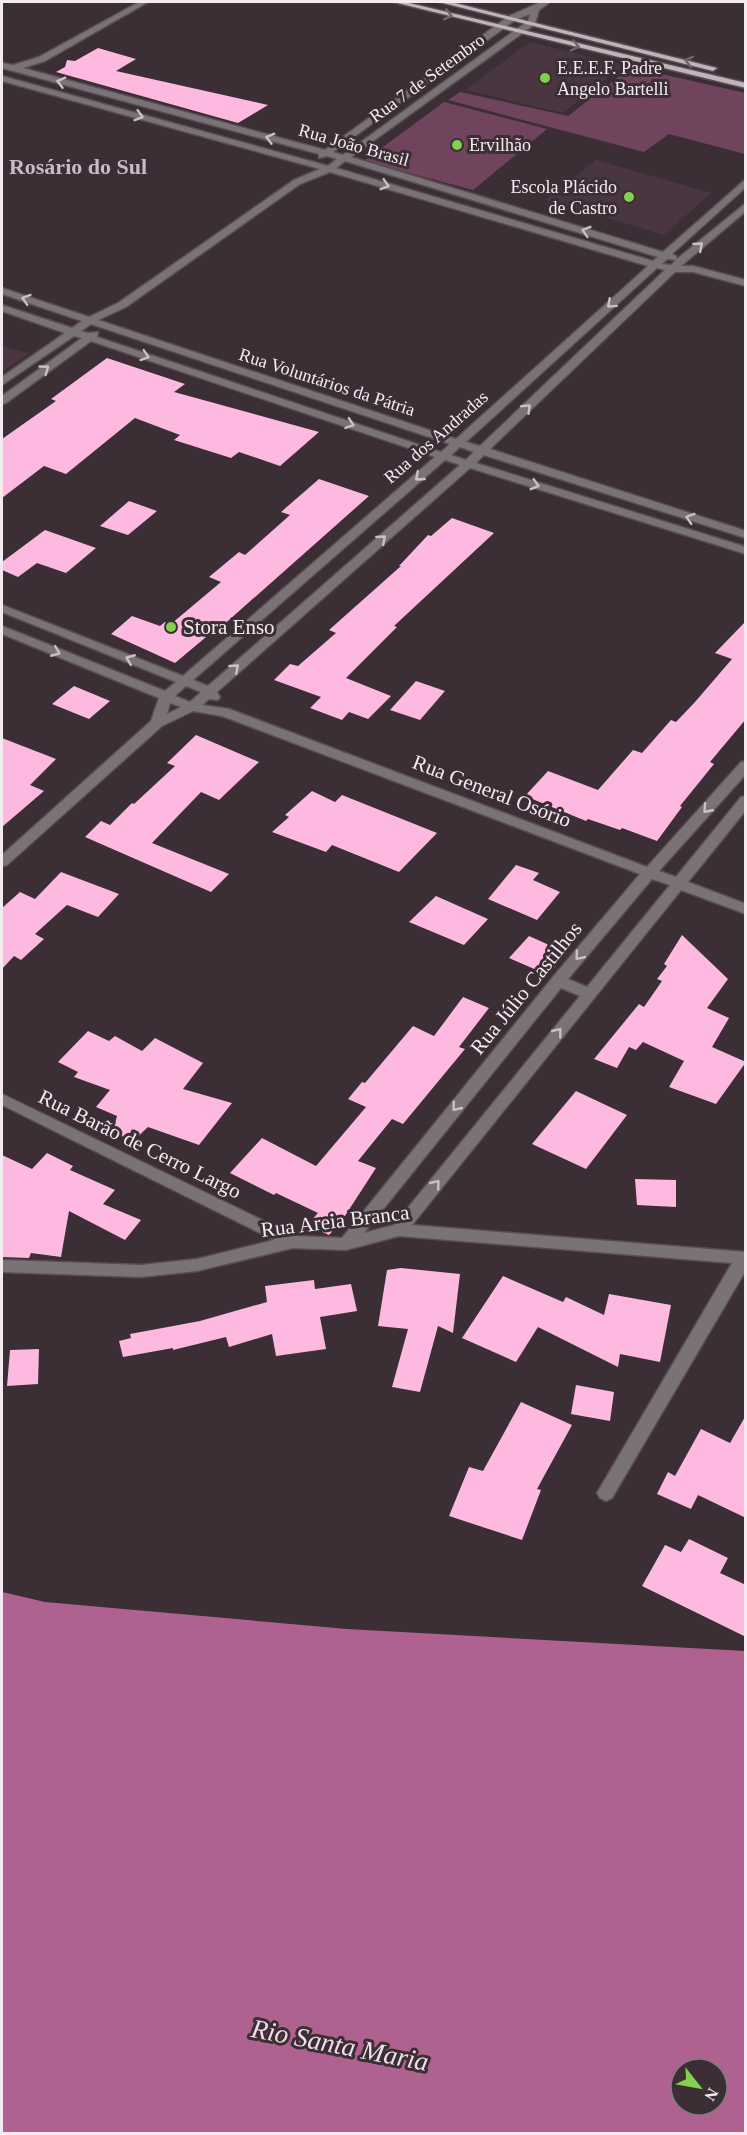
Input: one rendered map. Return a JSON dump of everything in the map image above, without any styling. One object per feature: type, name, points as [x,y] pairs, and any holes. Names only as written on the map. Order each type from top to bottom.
[{"type":"main road","points":[[397,2],[746,86]]},
{"type":"main road","points":[[443,2],[746,76]]},
{"type":"main road","points":[[712,78],[724,70]]},
{"type":"street","points":[[2,76],[13,69],[42,59],[144,2]]},
{"type":"street","name":"Rua 7 de Setembro","points":[[297,182],[312,164],[512,18],[546,2]]},
{"type":"street","points":[[532,22],[535,9]]},
{"type":"street","name":"Rua 7 de Setembro","points":[[2,382],[90,320],[122,305],[297,182],[329,169],[532,22]]},
{"type":"street","points":[[2,88],[28,73],[42,59]]},
{"type":"street","name":"Rua João Brasil","points":[[2,65],[344,158],[682,260],[693,269]]},
{"type":"street","points":[[436,73],[456,77]]},
{"type":"street","name":"Rua João Brasil","points":[[2,76],[312,164],[654,266],[693,269],[746,283]]},
{"type":"street","points":[[75,98],[90,89]]},
{"type":"street","points":[[162,123],[176,112]]},
{"type":"street","name":"Rua dos Andradas","points":[[157,723],[166,697],[458,443],[746,182]]},
{"type":"street","name":"Rua dos Andradas","points":[[2,862],[157,723],[192,707],[468,464],[682,260],[746,206]]},
{"type":"street","name":"Rua Voluntários da Pátria","points":[[2,291],[331,402],[740,534]]},
{"type":"street","name":"Rua 7 de Setembro","points":[[2,401],[107,325],[122,305]]},
{"type":"street","name":"Rua Voluntários da Pátria","points":[[2,308],[443,456],[746,552]]},
{"type":"street","points":[[592,321],[612,327]]},
{"type":"street","points":[[212,377],[226,366]]},
{"type":"street","points":[[521,386],[545,391]]},
{"type":"street","points":[[318,413],[331,402]]},
{"type":"street","points":[[567,495],[578,482]]},
{"type":"street","points":[[725,545],[740,534]]},
{"type":"street","points":[[275,603],[300,611]]},
{"type":"street","points":[[2,608],[209,691],[224,712]]},
{"type":"street","name":"Rua General Osório","points":[[2,630],[192,707],[224,712],[746,909]]},
{"type":"street","name":"Rua Júlio Castilhos","points":[[346,1244],[558,981],[649,873],[746,765]]},
{"type":"street","points":[[399,1230],[746,800]]},
{"type":"street","points":[[558,981],[589,994]]},
{"type":"street","name":"Rua Barão de Cerro Largo","points":[[2,1099],[293,1242]]},
{"type":"street","name":"Rua Areia Branca","points":[[2,1266],[141,1271],[197,1265],[293,1242],[346,1244],[399,1230],[745,1258]]},
{"type":"street","points":[[606,1494],[745,1258]]},
{"type":"shaded area","name":"E.E.E.F. Padre Angelo Bartelli","points":[[530,42],[624,65],[563,113],[465,90]]},
{"type":"shaded area","points":[[631,67],[745,93],[745,154],[669,134],[644,152],[448,100],[460,92],[568,116]]},
{"type":"shaded area","name":"Ervilhão","points":[[444,102],[547,129],[473,190],[364,161]]},
{"type":"shaded area","name":"Escola Plácido de Castro","points":[[596,160],[711,193],[664,235],[546,200]]},
{"type":"shaded area","points":[[2,345],[9,348],[29,353],[2,372]]},
{"type":"water","name":"Rio Santa Maria","points":[[2,1592],[45,1602],[347,1629],[745,1651],[745,2133],[2,2133]]},
{"type":"building","points":[[98,48],[136,59],[116,71],[268,105],[238,123],[56,72],[65,67],[67,60],[75,61]]},
{"type":"building","points":[[107,358],[185,384],[174,392],[319,432],[280,466],[239,452],[231,458],[174,440],[180,435],[135,418],[66,474],[44,466],[2,498],[2,439],[56,401],[51,399]]},
{"type":"building","points":[[319,479],[369,496],[220,628],[218,627],[175,663],[111,634],[132,616],[160,626],[165,622],[171,624],[221,582],[209,577],[239,552],[245,555],[290,515],[281,512]]},
{"type":"building","points":[[129,501],[157,511],[128,535],[100,526]]},
{"type":"building","points":[[452,518],[494,533],[394,626],[397,627],[346,678],[391,696],[368,719],[349,712],[342,720],[310,708],[321,697],[274,680],[290,664],[298,666],[336,633],[329,630],[401,566],[399,566],[428,535],[431,536]]},
{"type":"building","points":[[45,530],[96,548],[66,573],[37,563],[18,577],[2,570],[2,562]]},
{"type":"building","points":[[746,621],[746,719],[710,762],[714,764],[680,806],[682,807],[657,841],[622,828],[620,830],[588,819],[586,821],[525,796],[548,771],[598,790],[633,750],[642,753],[671,720],[676,722],[695,702],[732,659],[715,653]]},
{"type":"building","points":[[416,681],[445,691],[420,720],[390,710]]},
{"type":"building","points":[[74,686],[110,701],[89,719],[52,704]]},
{"type":"building","points":[[196,735],[259,762],[219,800],[201,792],[152,843],[229,874],[211,892],[85,837],[101,821],[110,825],[132,803],[134,804],[175,766],[167,763]]},
{"type":"building","points":[[2,738],[56,759],[30,785],[44,791],[2,827]]},
{"type":"building","points":[[312,791],[335,802],[342,795],[437,833],[399,872],[332,845],[326,852],[272,832],[289,817],[285,815]]},
{"type":"building","points":[[516,865],[539,873],[533,880],[560,892],[537,920],[488,899]]},
{"type":"building","points":[[61,872],[119,894],[98,917],[67,905],[35,934],[44,939],[21,960],[14,956],[2,969],[2,908],[20,892],[35,899]]},
{"type":"building","points":[[436,896],[488,919],[464,945],[409,922]]},
{"type":"building","points":[[682,935],[728,979],[707,1008],[729,1018],[712,1047],[746,1062],[716,1104],[669,1087],[684,1061],[643,1042],[636,1050],[629,1047],[617,1068],[594,1059],[639,1004],[644,1007],[662,981],[657,979],[667,966],[664,964]]},
{"type":"building","points":[[529,936],[567,953],[548,975],[509,958]]},
{"type":"building","points":[[463,997],[489,1008],[459,1047],[465,1049],[403,1124],[392,1119],[358,1161],[376,1168],[341,1222],[329,1235],[307,1225],[318,1213],[276,1193],[274,1195],[230,1173],[262,1138],[316,1166],[366,1107],[348,1099],[362,1082],[365,1083],[413,1026],[434,1036]]},
{"type":"building","points":[[88,1031],[109,1041],[115,1036],[142,1051],[155,1038],[203,1063],[183,1089],[232,1103],[199,1145],[148,1127],[132,1142],[113,1131],[117,1116],[96,1107],[110,1090],[74,1077],[78,1072],[58,1062]]},
{"type":"building","points":[[576,1091],[627,1115],[586,1169],[532,1144]]},
{"type":"building","points":[[47,1153],[73,1166],[70,1170],[115,1190],[103,1204],[141,1220],[125,1240],[69,1211],[61,1257],[31,1253],[29,1258],[2,1257],[2,1155],[32,1169]]},
{"type":"building","points":[[635,1179],[676,1180],[676,1207],[637,1205]]},
{"type":"building","points":[[401,1268],[460,1274],[453,1333],[438,1326],[420,1392],[392,1387],[408,1329],[378,1326],[387,1270]]},
{"type":"building","points":[[503,1276],[563,1302],[566,1297],[604,1315],[609,1294],[671,1305],[660,1362],[620,1354],[618,1367],[538,1327],[516,1362],[462,1338]]},
{"type":"building","points":[[314,1280],[315,1289],[351,1284],[357,1311],[320,1317],[326,1349],[276,1356],[272,1334],[229,1347],[226,1337],[173,1350],[173,1348],[123,1357],[119,1341],[131,1338],[130,1334],[200,1321],[267,1302],[265,1286]]},
{"type":"building","points":[[39,1349],[38,1384],[7,1386],[10,1350]]},
{"type":"building","points":[[576,1385],[614,1392],[610,1421],[571,1414]]},
{"type":"building","points":[[521,1402],[572,1425],[537,1489],[541,1490],[522,1540],[449,1516],[469,1467],[483,1471]]},
{"type":"building","points":[[746,1415],[746,1518],[698,1495],[691,1509],[657,1494],[668,1472],[675,1476],[701,1429],[730,1443]]},
{"type":"building","points":[[689,1539],[728,1558],[720,1573],[746,1585],[746,1637],[642,1586],[665,1545],[681,1552]]},
{"type":"place","name":"E.E.E.F. Padre Angelo Bartelli","points":[[545,78]]},
{"type":"place","name":"Ervilhão","points":[[457,145]]},
{"type":"place","name":"Escola Plácido de Castro","points":[[629,197]]},
{"type":"place","name":"Stora Enso","points":[[171,627]]},
{"type":"district","name":"Rosário do Sul","points":[[78,166]]}]
